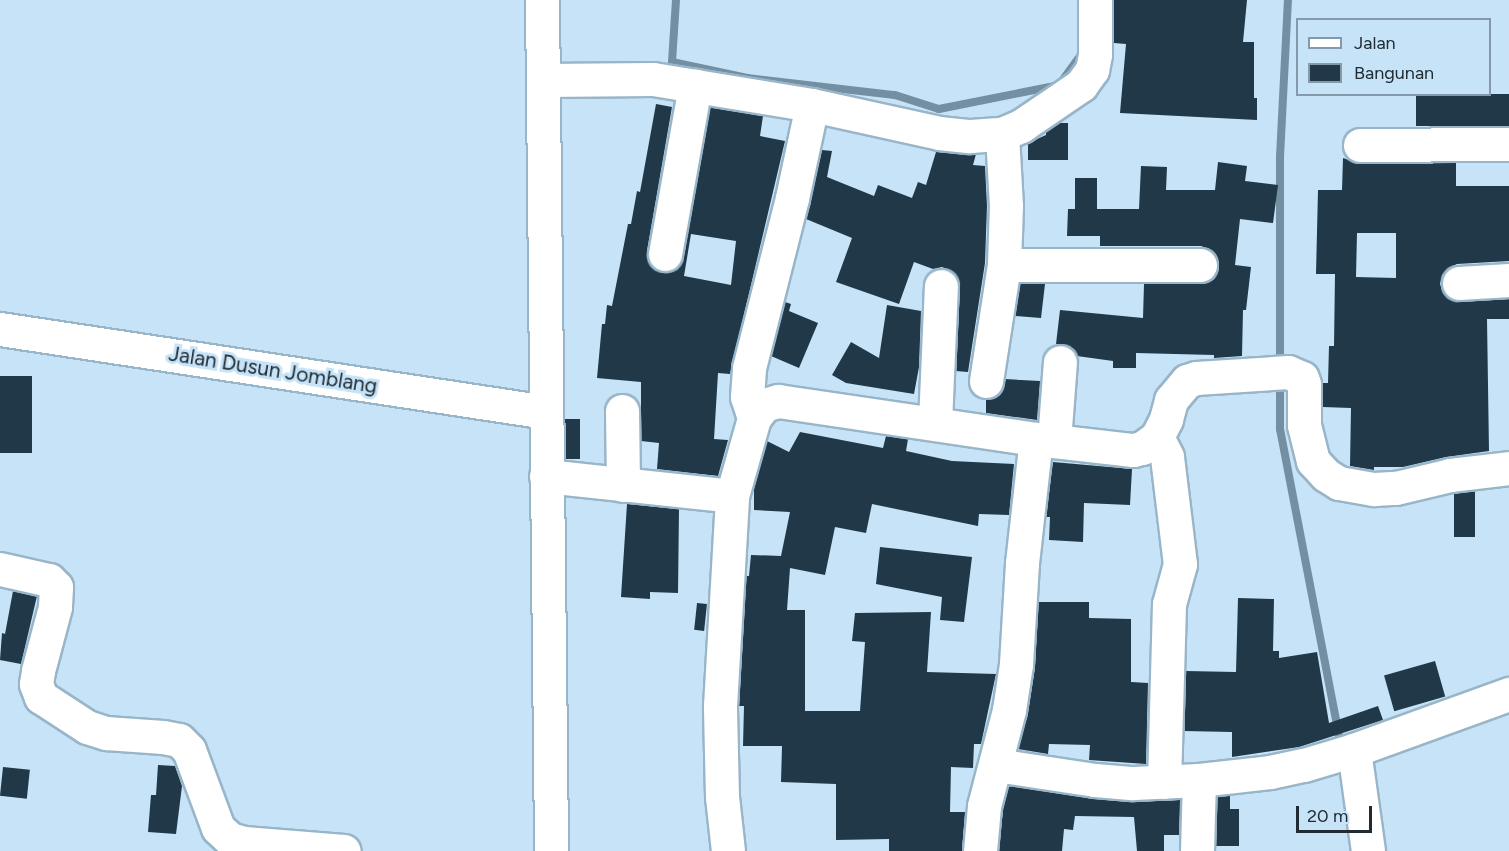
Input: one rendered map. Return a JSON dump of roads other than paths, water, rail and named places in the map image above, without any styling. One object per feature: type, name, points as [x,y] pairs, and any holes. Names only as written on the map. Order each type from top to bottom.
[{"type":"street","points":[[542,0],[551,851]]},
{"type":"street","points":[[543,80],[624,78],[695,86],[812,105],[939,133],[970,136],[1002,134],[1021,126],[1081,84],[1092,70],[1095,54],[1095,0]]},
{"type":"street","points":[[665,254],[695,86]]},
{"type":"street","points":[[754,418],[747,397],[749,368],[792,198],[812,105]]},
{"type":"street","points":[[986,381],[1004,265],[1006,206],[1002,134]]},
{"type":"street","points":[[1360,145],[1509,144]]},
{"type":"street","points":[[1004,265],[1200,265]]},
{"type":"street","points":[[1459,283],[1509,280]]},
{"type":"street","points":[[935,422],[941,286]]},
{"type":"street","name":"Jalan Dusun Jomblang","points":[[0,329],[546,412]]},
{"type":"street","points":[[980,851],[984,806],[1009,710],[1016,664],[1022,563],[1060,362]]},
{"type":"street","points":[[728,851],[722,797],[720,706],[732,496],[754,418],[764,405],[778,401],[935,422],[1045,440],[1133,450],[1149,445],[1157,437],[1172,400],[1187,381],[1196,378],[1278,373],[1302,378],[1304,425],[1313,461],[1326,475],[1339,483],[1374,489],[1396,488],[1450,475],[1509,468]]},
{"type":"street","points":[[622,411],[624,485]]},
{"type":"street","points":[[1157,437],[1167,457],[1180,564],[1168,604],[1164,782]]},
{"type":"street","points":[[546,476],[732,496]]},
{"type":"street","points":[[0,569],[49,580],[56,587],[55,607],[36,684],[41,697],[87,727],[106,733],[163,737],[179,741],[189,750],[218,828],[230,839],[244,843],[344,851]]},
{"type":"street","points":[[996,765],[1095,780],[1164,782],[1199,780],[1304,765],[1354,750],[1509,694]]},
{"type":"street","points":[[1354,750],[1368,851]]},
{"type":"street","points":[[1197,851],[1199,780]]},
{"type":"waterway","points":[[676,0],[672,62],[747,78],[895,95],[939,109],[1059,85],[1083,52]]},
{"type":"waterway","points":[[1280,364],[1280,157],[1288,0]]},
{"type":"waterway","points":[[1280,379],[1280,429],[1340,742]]}]
